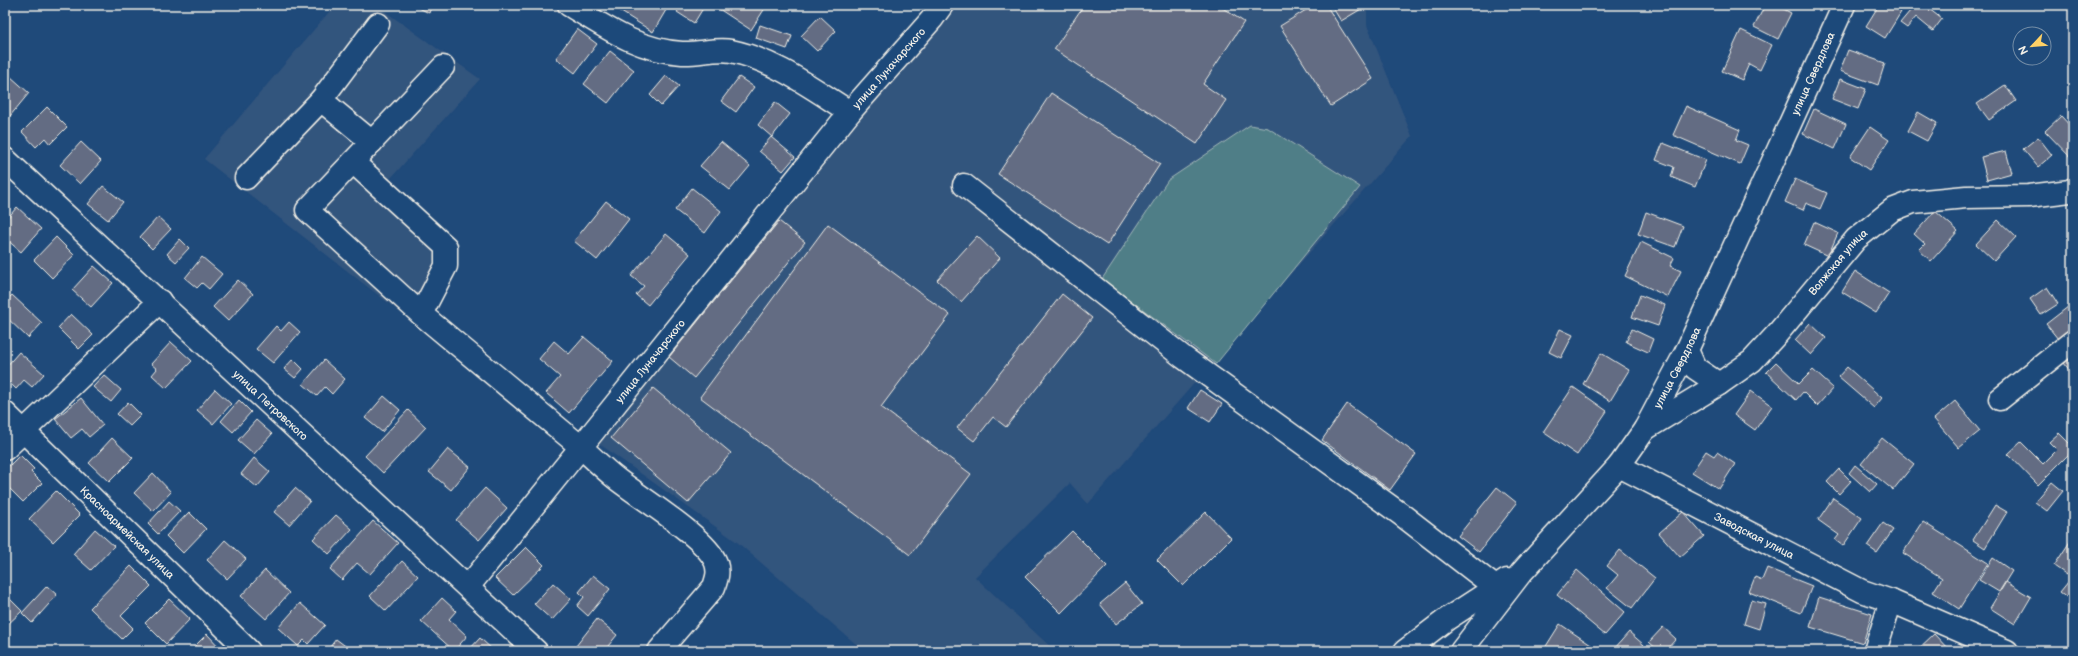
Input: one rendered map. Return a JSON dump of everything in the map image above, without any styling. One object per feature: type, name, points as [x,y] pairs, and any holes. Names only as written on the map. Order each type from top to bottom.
[{"type":"main road","name":"улица Луначарского","points":[[569,5],[628,41],[682,53],[730,51],[760,61],[794,76],[850,112]]},
{"type":"main road","name":"улица Луначарского","points":[[468,587],[850,112],[932,19],[942,5]]},
{"type":"main road","name":"улица Свердлова","points":[[1405,651],[1447,619],[1495,587],[1521,573],[1619,466],[1644,429],[1687,350],[1844,5]]},
{"type":"main road","points":[[246,178],[321,100],[378,24]]},
{"type":"main road","points":[[443,67],[307,210],[421,314],[581,447],[617,479],[693,536],[709,550],[716,562],[718,576],[714,587],[659,651]]},
{"type":"main road","points":[[321,100],[372,142]]},
{"type":"main road","name":"улица Петровского","points":[[5,159],[536,651]]},
{"type":"main road","points":[[353,162],[446,247],[446,266],[421,314]]},
{"type":"main road","points":[[964,185],[1183,357],[1402,515],[1495,587]]},
{"type":"main road","name":"Волжская улица","points":[[1644,429],[1719,384],[1752,361],[1777,334],[1856,238],[1892,210],[1913,202],[1966,197],[2072,196]]},
{"type":"main road","points":[[5,449],[160,301]]},
{"type":"main road","points":[[2000,399],[2073,341]]},
{"type":"main road","points":[[1687,350],[1695,368],[1719,384]]},
{"type":"main road","name":"Красноармейская улица","points":[[5,413],[249,651]]},
{"type":"main road","name":"Заводская улица","points":[[1619,466],[1862,591],[1892,601],[2006,651]]},
{"type":"main road","points":[[1461,651],[1521,573]]},
{"type":"main road","points":[[1875,651],[1892,601]]},
{"type":"shaded area","points":[[335,5],[376,5],[480,79],[390,179],[458,248],[405,316],[204,159]]},
{"type":"shaded area","points":[[954,5],[1367,5],[1367,25],[1412,136],[1088,504],[1070,483],[975,577],[1055,651],[864,651],[737,542],[598,443],[782,212]]},
{"type":"green space","points":[[1250,125],[1268,128],[1360,187],[1216,364],[1102,279],[1168,180]]},
{"type":"building","points":[[413,5],[432,5],[429,13]]},
{"type":"building","points":[[621,5],[669,5],[653,32],[618,10]]},
{"type":"building","points":[[682,5],[705,5],[694,23],[677,12]]},
{"type":"building","points":[[722,5],[767,5],[751,30],[719,9]]},
{"type":"building","points":[[1084,5],[1218,5],[1244,22],[1203,84],[1226,100],[1197,144],[1054,49]]},
{"type":"building","points":[[1314,5],[1326,5],[1373,79],[1331,106],[1280,26]]},
{"type":"building","points":[[1331,5],[1368,5],[1341,21]]},
{"type":"building","points":[[1765,5],[1776,5],[1791,13],[1778,39],[1754,27]]},
{"type":"building","points":[[1879,5],[1890,5],[1901,12],[1885,38],[1866,26]]},
{"type":"building","points":[[1915,5],[1924,5],[1942,19],[1933,31],[1916,17],[1907,28],[1900,23]]},
{"type":"building","points":[[820,16],[836,31],[817,51],[801,36]]},
{"type":"building","points":[[760,25],[792,36],[787,49],[756,38]]},
{"type":"building","points":[[577,29],[597,44],[575,73],[556,58]]},
{"type":"building","points":[[1741,30],[1772,45],[1760,70],[1749,64],[1742,80],[1722,71]]},
{"type":"building","points":[[1848,50],[1885,63],[1878,85],[1840,71]]},
{"type":"building","points":[[610,51],[634,70],[608,103],[584,84]]},
{"type":"building","points":[[10,76],[29,93],[10,116],[5,111],[5,81]]},
{"type":"building","points":[[666,76],[679,86],[661,106],[650,95]]},
{"type":"building","points":[[739,77],[754,87],[736,112],[721,101]]},
{"type":"building","points":[[1840,79],[1866,89],[1858,109],[1832,99]]},
{"type":"building","points":[[2005,85],[2016,101],[1989,120],[1977,104]]},
{"type":"building","points":[[1051,93],[1160,164],[1107,245],[998,174]]},
{"type":"building","points":[[775,102],[790,114],[772,137],[758,125]]},
{"type":"building","points":[[1686,106],[1740,130],[1736,140],[1748,145],[1740,164],[1673,135]]},
{"type":"building","points":[[47,107],[67,127],[50,144],[45,138],[36,147],[22,132]]},
{"type":"building","points":[[1814,109],[1846,124],[1835,149],[1803,134]]},
{"type":"building","points":[[1918,112],[1937,123],[1927,141],[1908,131]]},
{"type":"building","points":[[2061,116],[2073,129],[2073,160],[2045,131]]},
{"type":"building","points":[[1870,127],[1889,140],[1869,170],[1850,157]]},
{"type":"building","points":[[771,137],[795,157],[783,171],[759,151]]},
{"type":"building","points":[[2038,137],[2052,155],[2038,167],[2023,149]]},
{"type":"building","points":[[81,142],[101,161],[80,184],[60,165]]},
{"type":"building","points":[[721,142],[750,166],[730,190],[700,166]]},
{"type":"building","points":[[1663,143],[1706,160],[1695,187],[1671,177],[1674,167],[1656,160]]},
{"type":"building","points":[[2006,151],[2012,173],[1987,180],[1981,157]]},
{"type":"building","points":[[1795,179],[1827,193],[1820,209],[1806,203],[1803,210],[1785,202]]},
{"type":"building","points":[[103,186],[123,202],[108,220],[88,204]]},
{"type":"building","points":[[692,188],[721,211],[705,233],[675,210]]},
{"type":"building","points":[[606,201],[629,219],[597,260],[574,241]]},
{"type":"building","points":[[17,207],[41,229],[21,252],[5,238],[5,221]]},
{"type":"building","points":[[1935,211],[1958,231],[1931,261],[1919,250],[1925,244],[1914,234]]},
{"type":"building","points":[[1646,212],[1683,226],[1675,247],[1638,234]]},
{"type":"building","points":[[158,217],[171,229],[152,249],[140,237]]},
{"type":"building","points":[[1998,220],[2016,237],[1994,261],[1976,244]]},
{"type":"building","points":[[779,221],[805,242],[694,378],[669,357]]},
{"type":"building","points":[[1814,222],[1838,233],[1828,256],[1804,245]]},
{"type":"building","points":[[828,224],[950,315],[881,407],[971,474],[910,555],[700,397]]},
{"type":"building","points":[[666,234],[690,254],[648,305],[636,295],[644,286],[631,276]]},
{"type":"building","points":[[977,236],[1000,258],[961,302],[937,280]]},
{"type":"building","points":[[56,237],[74,255],[52,278],[34,260]]},
{"type":"building","points":[[180,239],[189,248],[176,262],[167,254]]},
{"type":"building","points":[[1641,242],[1674,258],[1670,266],[1681,271],[1668,297],[1625,276]]},
{"type":"building","points":[[202,257],[222,274],[209,289],[202,283],[197,288],[185,278]]},
{"type":"building","points":[[94,266],[113,283],[91,307],[72,290]]},
{"type":"building","points":[[1855,271],[1889,293],[1876,313],[1842,292]]},
{"type":"building","points":[[238,280],[253,294],[228,321],[213,307]]},
{"type":"building","points":[[2047,287],[2058,304],[2041,315],[2030,299]]},
{"type":"building","points":[[1062,294],[1092,318],[1006,427],[993,417],[974,441],[957,428]]},
{"type":"building","points":[[12,295],[42,323],[28,338],[5,316],[5,302]]},
{"type":"building","points":[[1640,295],[1665,305],[1658,326],[1632,317]]},
{"type":"building","points":[[2073,303],[2073,328],[2058,339],[2046,324]]},
{"type":"building","points":[[71,314],[93,335],[79,349],[58,328]]},
{"type":"building","points":[[289,322],[300,332],[273,363],[256,349],[276,326],[281,331]]},
{"type":"building","points":[[1810,323],[1826,338],[1811,355],[1795,340]]},
{"type":"building","points":[[1560,329],[1573,335],[1561,358],[1549,352]]},
{"type":"building","points":[[1632,329],[1653,339],[1648,352],[1626,342]]},
{"type":"building","points":[[584,337],[613,361],[569,413],[546,393],[560,377],[539,359],[554,341],[569,354]]},
{"type":"building","points":[[171,342],[192,361],[166,388],[152,375],[157,369],[151,364]]},
{"type":"building","points":[[19,352],[44,374],[32,387],[24,380],[16,389],[5,378],[5,368]]},
{"type":"building","points":[[1601,353],[1629,370],[1610,401],[1583,384]]},
{"type":"building","points":[[2073,357],[2073,375],[2064,363]]},
{"type":"building","points":[[293,359],[303,369],[295,378],[284,369]]},
{"type":"building","points":[[324,360],[345,379],[332,394],[325,387],[317,396],[303,384]]},
{"type":"building","points":[[1776,362],[1799,384],[1813,370],[1833,388],[1817,406],[1803,392],[1796,400],[1766,372]]},
{"type":"building","points":[[1847,367],[1882,398],[1874,408],[1838,377]]},
{"type":"building","points":[[104,375],[121,390],[111,402],[93,387]]},
{"type":"building","points":[[1573,387],[1607,411],[1577,455],[1543,432]]},
{"type":"building","points":[[653,388],[731,453],[688,503],[611,438]]},
{"type":"building","points":[[215,389],[231,404],[213,424],[197,410]]},
{"type":"building","points":[[1200,390],[1222,404],[1210,422],[1188,408]]},
{"type":"building","points":[[1751,391],[1772,406],[1755,430],[1734,415]]},
{"type":"building","points":[[384,396],[400,410],[382,432],[365,418]]},
{"type":"building","points":[[81,398],[103,425],[89,437],[82,429],[71,438],[55,419]]},
{"type":"building","points":[[239,400],[251,412],[233,432],[221,421]]},
{"type":"building","points":[[1955,401],[1980,431],[1959,448],[1934,419]]},
{"type":"building","points":[[128,402],[141,415],[130,426],[117,414]]},
{"type":"building","points":[[1347,404],[1416,454],[1390,490],[1322,440]]},
{"type":"building","points":[[408,410],[426,427],[383,473],[365,456]]},
{"type":"building","points":[[256,420],[272,434],[254,454],[238,440]]},
{"type":"building","points":[[2059,433],[2073,447],[2073,450],[2038,485],[2008,454],[2021,442],[2043,464],[2057,450],[2049,442]]},
{"type":"building","points":[[112,438],[133,458],[109,482],[89,463]]},
{"type":"building","points":[[1882,438],[1914,464],[1893,490],[1861,464]]},
{"type":"building","points":[[448,449],[470,467],[451,490],[429,472]]},
{"type":"building","points":[[1706,451],[1714,456],[1717,452],[1735,464],[1719,489],[1692,472]]},
{"type":"building","points":[[20,455],[34,469],[31,472],[42,483],[23,502],[5,484],[5,470]]},
{"type":"building","points":[[254,458],[270,472],[257,487],[241,474]]},
{"type":"building","points":[[1855,465],[1877,484],[1870,492],[1849,473]]},
{"type":"building","points":[[1839,469],[1851,481],[1839,494],[1827,482]]},
{"type":"building","points":[[153,473],[171,492],[153,511],[134,493]]},
{"type":"building","points":[[2052,482],[2063,491],[2047,511],[2035,502]]},
{"type":"building","points":[[1497,487],[1517,503],[1479,552],[1458,536]]},
{"type":"building","points":[[295,488],[310,501],[289,525],[274,512]]},
{"type":"building","points":[[485,488],[507,508],[479,540],[456,520]]},
{"type":"building","points":[[56,491],[80,515],[53,542],[29,519]]},
{"type":"building","points":[[1833,498],[1862,518],[1843,546],[1835,540],[1839,535],[1818,520]]},
{"type":"building","points":[[169,501],[180,511],[158,534],[148,524]]},
{"type":"building","points":[[1995,505],[2007,512],[1985,548],[1973,540]]},
{"type":"building","points":[[189,512],[206,529],[183,553],[166,536]]},
{"type":"building","points":[[1206,512],[1231,538],[1183,586],[1157,560]]},
{"type":"building","points":[[1683,512],[1704,536],[1680,557],[1659,533]]},
{"type":"building","points":[[336,515],[352,529],[329,554],[313,539]]},
{"type":"building","points":[[373,521],[398,543],[370,574],[357,563],[342,580],[330,569]]},
{"type":"building","points":[[1923,522],[1988,563],[1959,609],[1933,592],[1942,578],[1903,553]]},
{"type":"building","points":[[1883,523],[1893,530],[1877,553],[1867,546]]},
{"type":"building","points":[[95,529],[114,546],[91,570],[73,554]]},
{"type":"building","points":[[1072,531],[1107,566],[1061,613],[1025,577]]},
{"type":"building","points":[[225,540],[246,559],[227,579],[207,560]]},
{"type":"building","points":[[2071,540],[2073,541],[2073,566],[2067,575],[2054,566]]},
{"type":"building","points":[[526,547],[544,565],[513,595],[495,578]]},
{"type":"building","points":[[1620,550],[1655,578],[1632,608],[1607,588],[1618,575],[1607,566]]},
{"type":"building","points":[[1993,558],[2012,571],[1999,592],[1979,580]]},
{"type":"building","points":[[402,561],[418,576],[386,611],[370,596]]},
{"type":"building","points":[[131,566],[151,586],[121,616],[133,628],[122,639],[90,608]]},
{"type":"building","points":[[1767,568],[1812,586],[1801,613],[1749,592],[1755,577],[1762,580]]},
{"type":"building","points":[[265,570],[289,593],[266,619],[241,596]]},
{"type":"building","points":[[1577,570],[1625,612],[1605,635],[1557,595]]},
{"type":"building","points":[[593,575],[610,589],[588,616],[577,606],[584,597],[579,592]]},
{"type":"building","points":[[2073,576],[2073,602],[2060,592]]},
{"type":"building","points":[[2006,582],[2031,597],[2015,624],[1990,608]]},
{"type":"building","points":[[553,583],[571,599],[552,620],[534,604]]},
{"type":"building","points":[[1125,583],[1142,604],[1116,624],[1100,604]]},
{"type":"building","points":[[47,586],[57,595],[32,623],[22,613]]},
{"type":"building","points":[[5,594],[22,611],[5,627]]},
{"type":"building","points":[[1819,597],[1872,614],[1863,643],[1810,627]]},
{"type":"building","points":[[442,598],[456,611],[449,619],[467,636],[454,651],[421,621]]},
{"type":"building","points":[[169,599],[190,619],[166,644],[145,623]]},
{"type":"building","points":[[1751,600],[1766,604],[1759,629],[1744,624]]},
{"type":"building","points":[[300,603],[325,625],[308,644],[304,640],[298,646],[278,628]]},
{"type":"building","points":[[597,619],[617,635],[604,651],[582,651],[576,646]]},
{"type":"building","points":[[1560,624],[1594,647],[1591,651],[1543,651]]},
{"type":"building","points":[[1663,627],[1676,639],[1665,651],[1659,651],[1649,642]]},
{"type":"building","points":[[1629,632],[1644,645],[1639,651],[1616,651],[1614,649]]},
{"type":"building","points":[[207,634],[223,651],[190,651]]},
{"type":"building","points":[[1934,634],[1950,651],[1916,651]]},
{"type":"building","points":[[480,638],[494,651],[468,651]]},
{"type":"building","points":[[336,639],[352,651],[327,651]]}]
